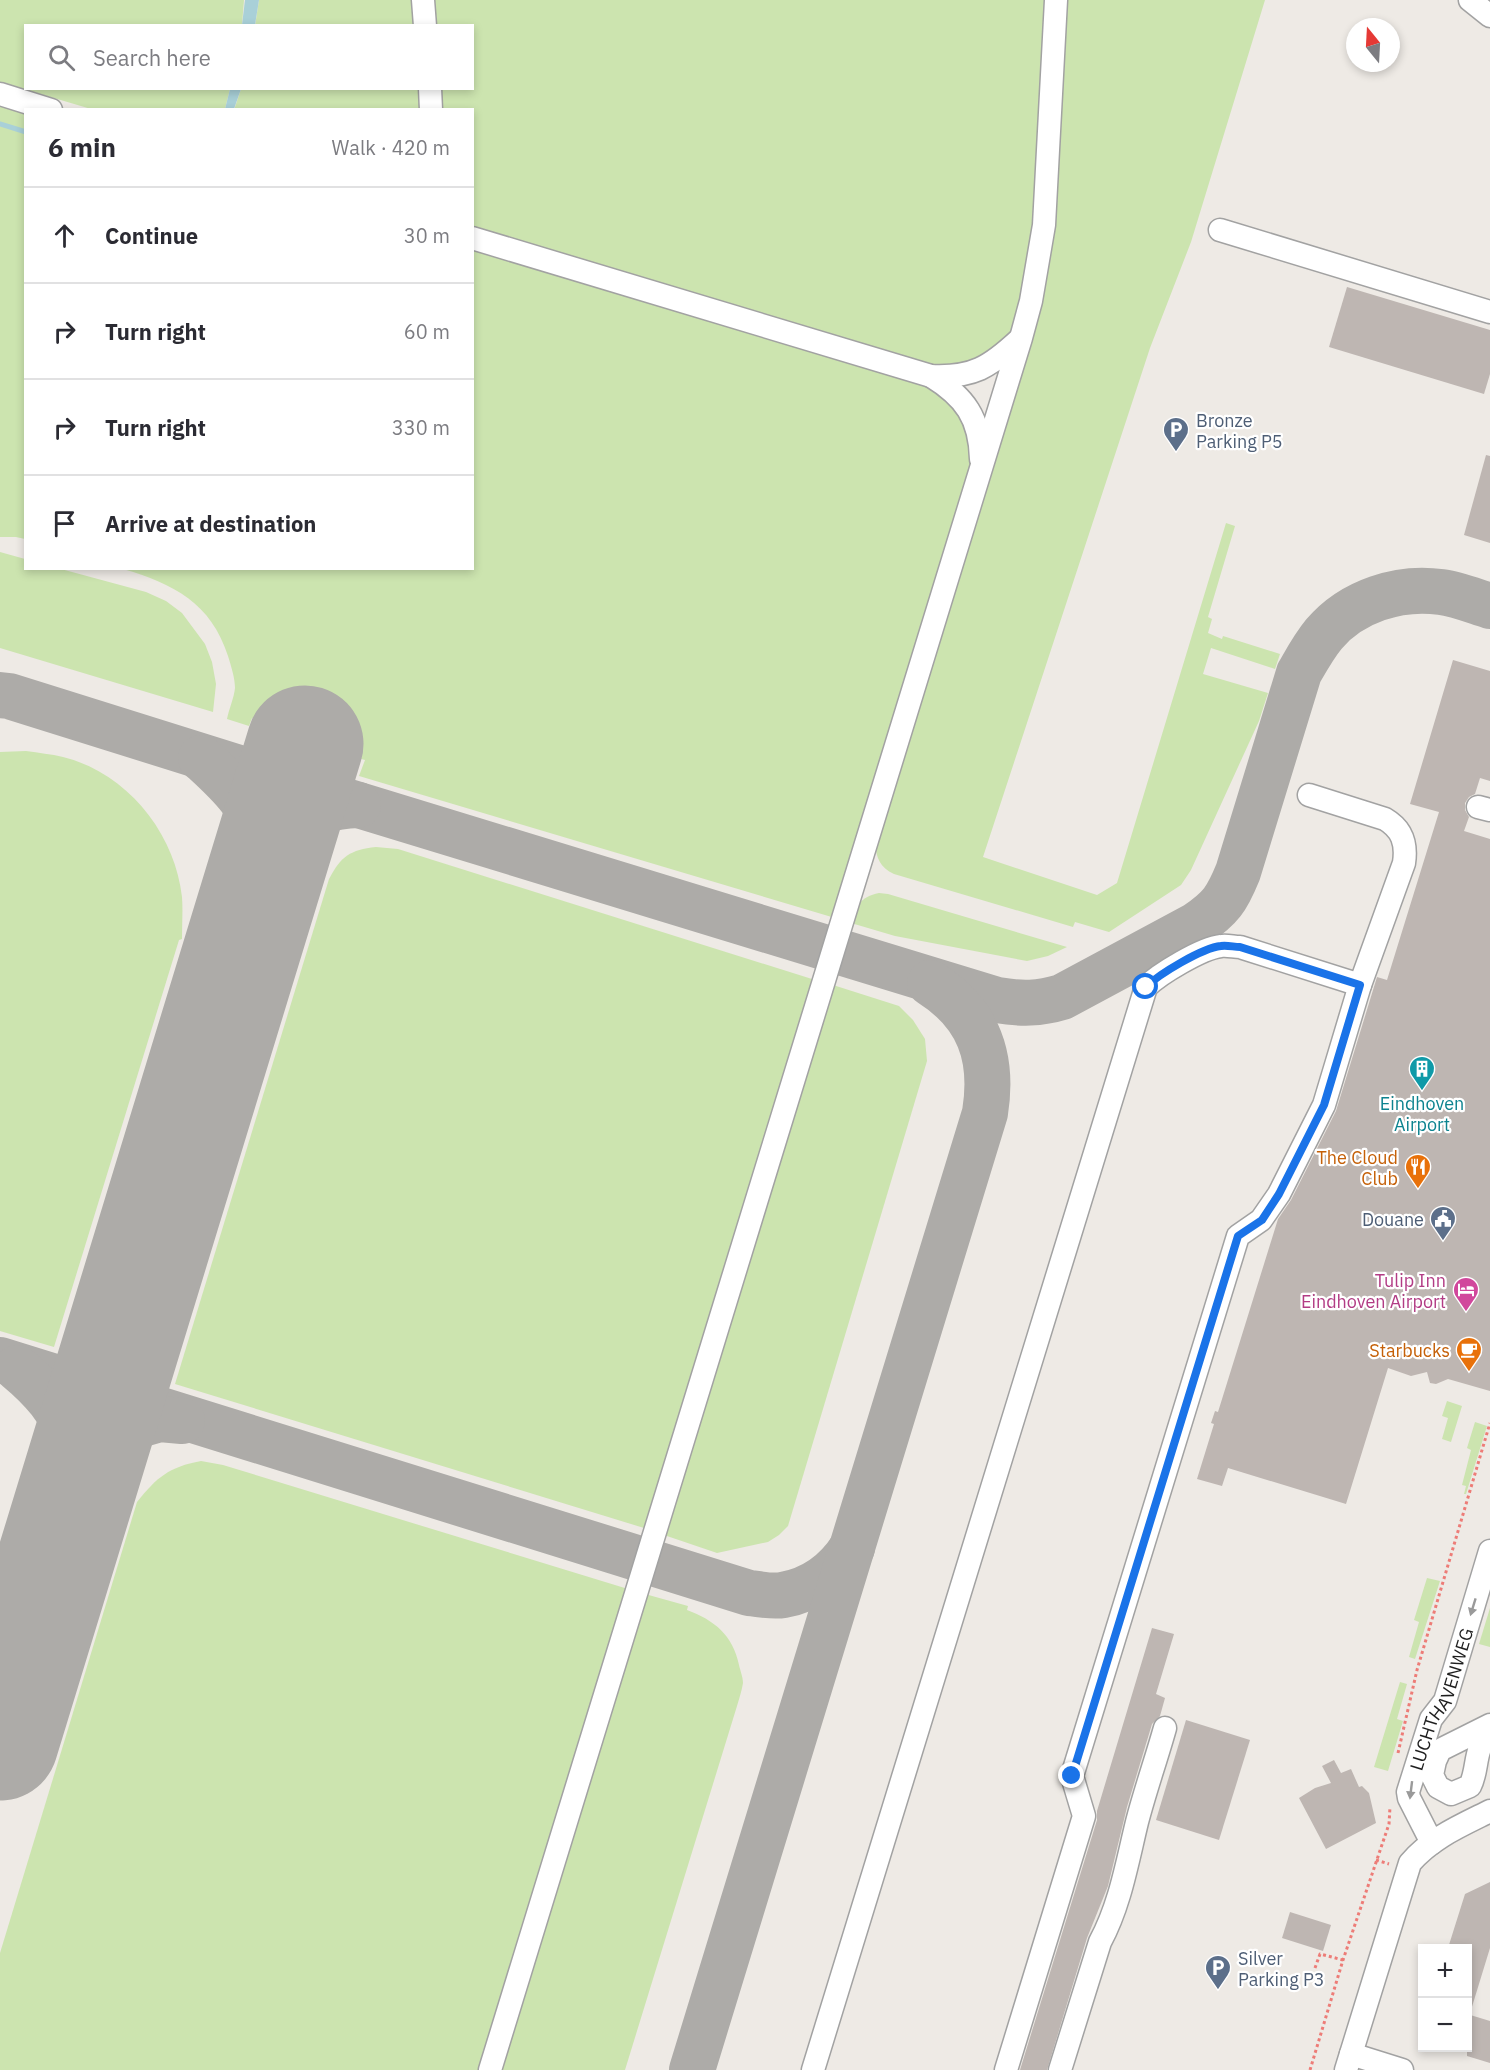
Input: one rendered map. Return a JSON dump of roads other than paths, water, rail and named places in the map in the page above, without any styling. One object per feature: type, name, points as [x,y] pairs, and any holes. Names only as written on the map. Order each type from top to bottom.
[{"type":"street","points":[[423,0],[425,24]]},
{"type":"street","points":[[490,2070],[1021,338],[1031,301],[1044,225],[1056,0]]},
{"type":"street","points":[[1470,0],[1490,16]]},
{"type":"street","points":[[430,90],[431,108]]},
{"type":"street","points":[[0,94],[45,108]]},
{"type":"street","points":[[1220,230],[1490,312]]},
{"type":"street","points":[[474,239],[931,376],[953,389],[970,412],[980,440],[981,471]]},
{"type":"street","points":[[931,376],[954,377],[977,370],[1002,356],[1021,338]]},
{"type":"street","points":[[1006,2070],[1084,1816],[1072,1776],[1238,1236],[1262,1220],[1279,1194],[1324,1105],[1360,985],[1404,862],[1406,849],[1400,831],[1385,819],[1308,795]]},
{"type":"street","points":[[813,2070],[1146,987],[1156,977],[1205,951],[1221,946],[1240,947],[1360,985]]},
{"type":"street","name":"LUCHTHAVENWEG","points":[[1432,1843],[1408,1792],[1431,1719],[1445,1701],[1490,1551]]},
{"type":"street","points":[[1060,2070],[1100,1942],[1109,1925],[1122,1888],[1138,1820],[1165,1728]]},
{"type":"street","points":[[1489,1729],[1477,1752],[1486,1766],[1474,1778],[1470,1786],[1451,1794],[1438,1787],[1432,1775],[1440,1750],[1489,1729]]},
{"type":"street","points":[[1402,2070],[1349,2062],[1410,1863],[1432,1843],[1490,1810]]},
{"type":"water","points":[[245,0],[259,0],[255,24],[242,24]]},
{"type":"water","points":[[230,90],[241,90],[234,108],[225,108]]},
{"type":"waterway","points":[[0,124],[24,131]]},
{"type":"place","name":"Bronze Parking P5","points":[[1176,453]]},
{"type":"place","name":"Eindhoven Airport","points":[[1422,1092]]},
{"type":"place","name":"The Cloud Club","points":[[1418,1190]]},
{"type":"place","name":"Douane","points":[[1443,1242]]},
{"type":"place","name":"Tulip Inn Eindhoven Airport","points":[[1466,1313]]},
{"type":"place","name":"Starbucks","points":[[1469,1373]]},
{"type":"place","name":"Silver Parking P3","points":[[1218,1991]]}]
